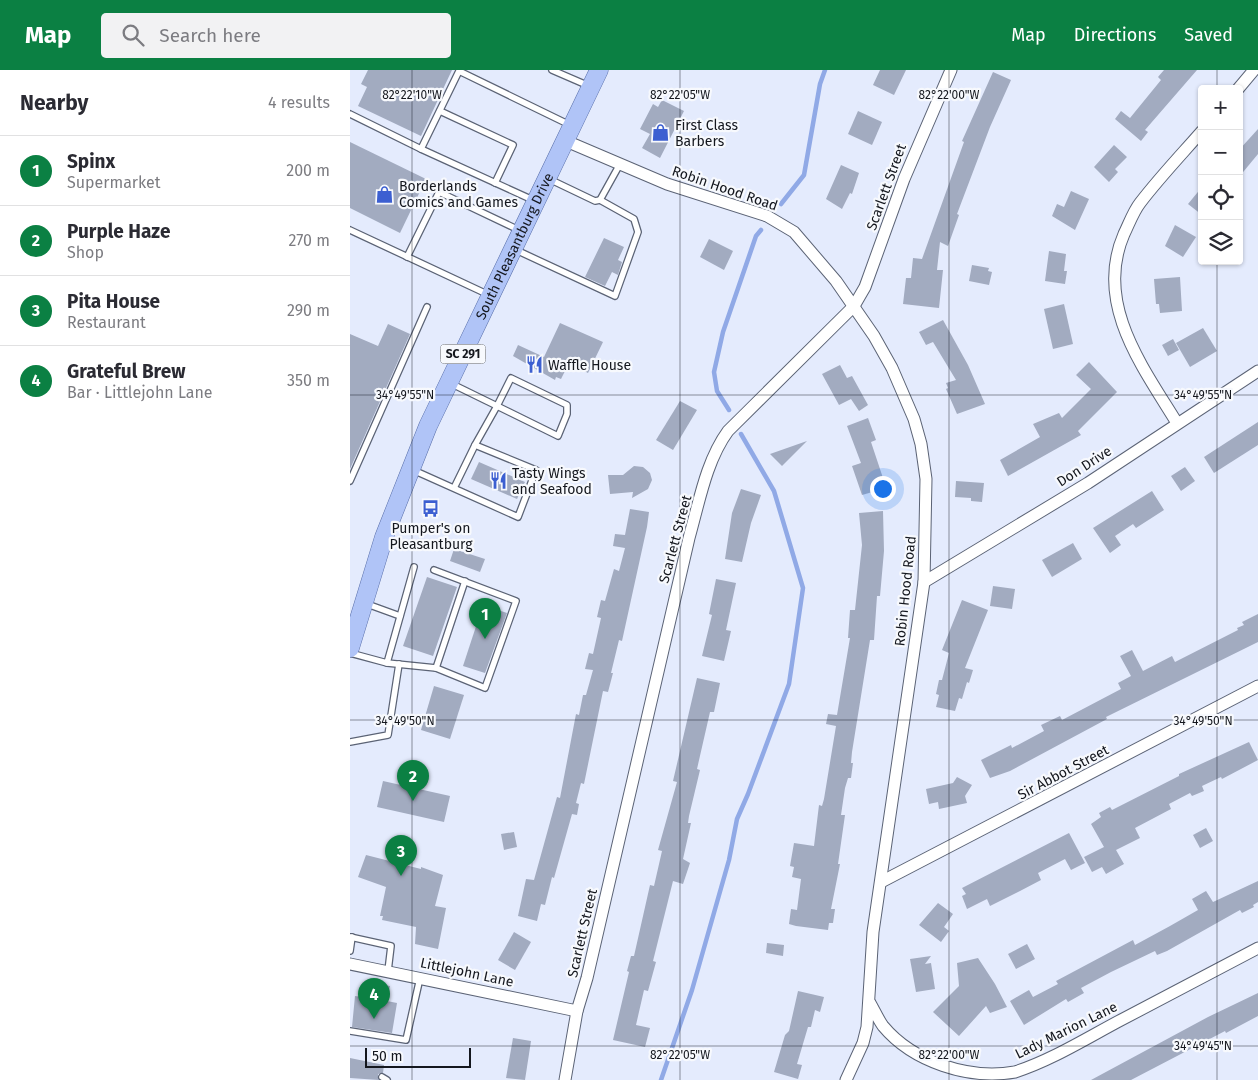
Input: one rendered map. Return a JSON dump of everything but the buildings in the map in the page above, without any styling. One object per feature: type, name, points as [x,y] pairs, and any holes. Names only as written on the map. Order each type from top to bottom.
[{"type":"main road","name":"South Pleasantburg Drive","points":[[350,648],[362,603],[384,537],[411,469],[449,382],[523,232],[599,70]]},
{"type":"street","name":"Scarlett Street","points":[[565,1080],[577,1011],[589,969],[689,538],[714,458],[728,431],[854,306],[869,278],[904,179],[950,70]]},
{"type":"street","points":[[1241,85],[1254,70]]},
{"type":"street","name":"Robin Hood Road","points":[[570,134],[620,164],[667,184],[767,216],[782,224],[807,245],[854,306],[895,375],[905,396],[921,444],[927,504],[924,582],[873,932],[870,1003],[863,1043],[846,1080]]},
{"type":"street","points":[[1177,423],[1132,348],[1121,322],[1115,277],[1121,241],[1138,204],[1198,136]]},
{"type":"street","name":"Don Drive","points":[[924,582],[1088,483],[1258,371]]},
{"type":"street","name":"Sir Abbot Street","points":[[880,882],[1258,686]]},
{"type":"street","name":"Lady Marion Lane","points":[[870,1003],[883,1025],[896,1038],[923,1059],[939,1067],[974,1075],[1013,1073],[1051,1057],[1258,948]]},
{"type":"street","name":"Littlejohn Lane","points":[[350,964],[577,1011]]},
{"type":"lane","points":[[552,70],[591,87]]},
{"type":"lane","points":[[421,149],[459,71],[570,134]]},
{"type":"lane","points":[[440,110],[513,145],[495,183]]},
{"type":"lane","points":[[350,114],[537,202]]},
{"type":"lane","points":[[600,200],[620,164]]},
{"type":"lane","points":[[514,249],[615,296],[638,232],[634,220],[600,200],[595,201],[548,178]]},
{"type":"lane","points":[[408,257],[439,192],[523,232]]},
{"type":"lane","points":[[350,230],[491,296]]},
{"type":"lane","points":[[350,481],[427,307]]},
{"type":"lane","points":[[449,382],[497,406],[558,436],[567,414],[568,405],[511,378],[497,406],[475,445],[454,488]]},
{"type":"lane","points":[[411,469],[518,517],[536,470],[475,445]]},
{"type":"lane","points":[[387,663],[414,567]]},
{"type":"lane","points":[[350,653],[387,663],[436,668],[485,688],[516,601],[434,570]]},
{"type":"lane","points":[[436,668],[465,581]]},
{"type":"lane","points":[[362,603],[400,616]]},
{"type":"lane","points":[[350,742],[388,735],[399,664]]},
{"type":"lane","points":[[350,951],[351,937],[391,946],[388,971]]},
{"type":"lane","points":[[350,1031],[406,1040],[420,978]]},
{"type":"waterway","points":[[781,204],[804,175],[820,84],[825,70]]},
{"type":"waterway","points":[[729,410],[717,391],[714,372],[723,332],[756,236],[761,230]]},
{"type":"waterway","points":[[661,1080],[692,990],[729,860],[737,819],[789,684],[803,588],[774,491],[741,434]]},
{"type":"place","name":"First Class Barbers","points":[[661,133]]},
{"type":"place","name":"Borderlands Comics and Games","points":[[385,194]]},
{"type":"place","name":"Waffle House","points":[[534,365]]},
{"type":"place","name":"Tasty Wings and Seafood","points":[[498,481]]},
{"type":"place","name":"Pumper's on Pleasantburg","points":[[431,508]]},
{"type":"place","name":"Spinx","points":[[485,639]]},
{"type":"place","name":"Purple Haze","points":[[413,801]]},
{"type":"place","name":"Pita House","points":[[401,876]]},
{"type":"place","name":"Grateful Brew","points":[[374,1019]]}]
